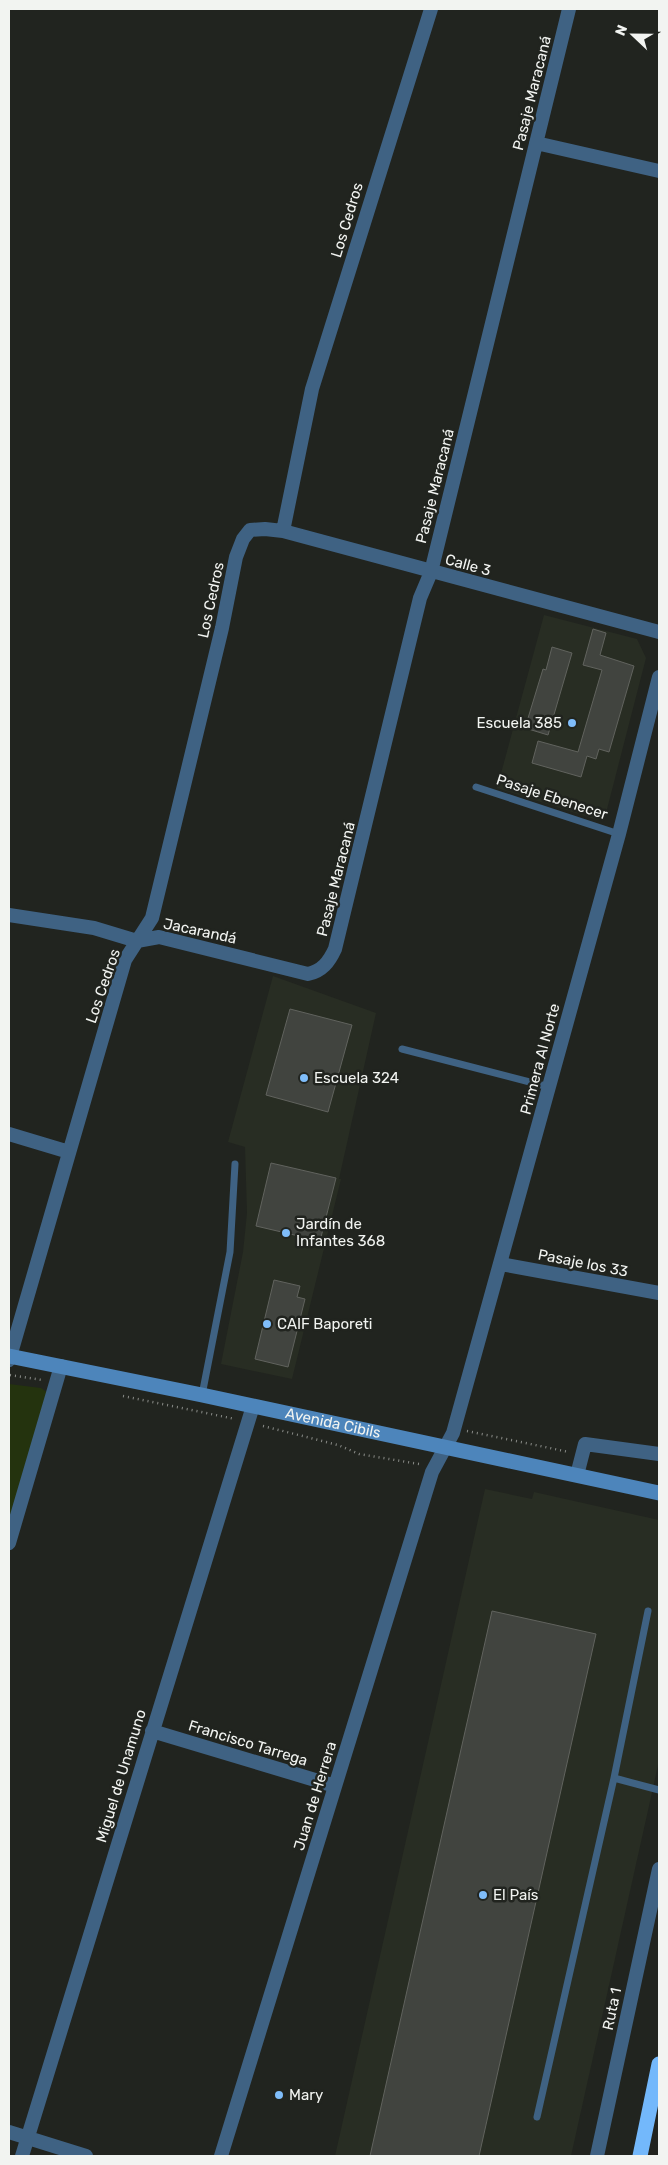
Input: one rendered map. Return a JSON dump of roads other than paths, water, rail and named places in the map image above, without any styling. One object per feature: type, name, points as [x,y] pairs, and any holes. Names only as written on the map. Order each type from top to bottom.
[{"type":"highway","points":[[640,2156],[659,2064]]},
{"type":"street","name":"Los Cedros","points":[[283,532],[312,389],[431,9]]},
{"type":"street","name":"Pasaje Maracaná","points":[[323,967],[335,949],[420,598],[431,572],[569,9]]},
{"type":"street","points":[[536,142],[659,171]]},
{"type":"street","name":"Calle 3","points":[[243,539],[250,530],[266,529],[283,532],[659,632]]},
{"type":"street","name":"Los Cedros","points":[[9,1358],[125,960],[152,918],[222,628],[236,557],[243,539]]},
{"type":"street","name":"Primera Al Norte","points":[[446,1447],[453,1433],[619,834],[659,677]]},
{"type":"street","name":"Jacarandá","points":[[9,915],[94,928],[137,941],[159,937],[308,974],[316,972],[323,967]]},
{"type":"street","points":[[9,1134],[69,1152]]},
{"type":"street","name":"Pasaje los 33","points":[[500,1264],[659,1293]]},
{"type":"street","name":"Avenida Cibils","points":[[9,1358],[61,1366],[202,1395],[658,1492]]},
{"type":"street","points":[[9,1543],[61,1366]]},
{"type":"street","name":"Miguel de Unamuno","points":[[22,2156],[253,1406]]},
{"type":"street","points":[[576,1475],[585,1444],[659,1454]]},
{"type":"street","name":"Juan de Herrera","points":[[221,2156],[432,1472],[446,1447]]},
{"type":"street","name":"Francisco Tarrega","points":[[152,1731],[335,1786]]},
{"type":"street","name":"Ruta 1","points":[[597,2156],[659,1868]]},
{"type":"street","points":[[9,2132],[86,2156]]},
{"type":"lane","name":"Pasaje Ebenecer","points":[[476,787],[619,834]]},
{"type":"lane","points":[[402,1049],[549,1087]]},
{"type":"lane","points":[[202,1395],[230,1252],[235,1164]]},
{"type":"lane","points":[[538,2117],[614,1778],[648,1611]]},
{"type":"lane","points":[[614,1778],[659,1790]]},
{"type":"place","name":"Escuela 385","points":[[572,723]]},
{"type":"place","name":"Escuela 324","points":[[304,1078]]},
{"type":"place","name":"Jardín de Infantes 368","points":[[286,1233]]},
{"type":"place","name":"CAIF Baporeti","points":[[267,1324]]},
{"type":"place","name":"El País","points":[[483,1895]]},
{"type":"place","name":"Mary","points":[[279,2095]]}]
